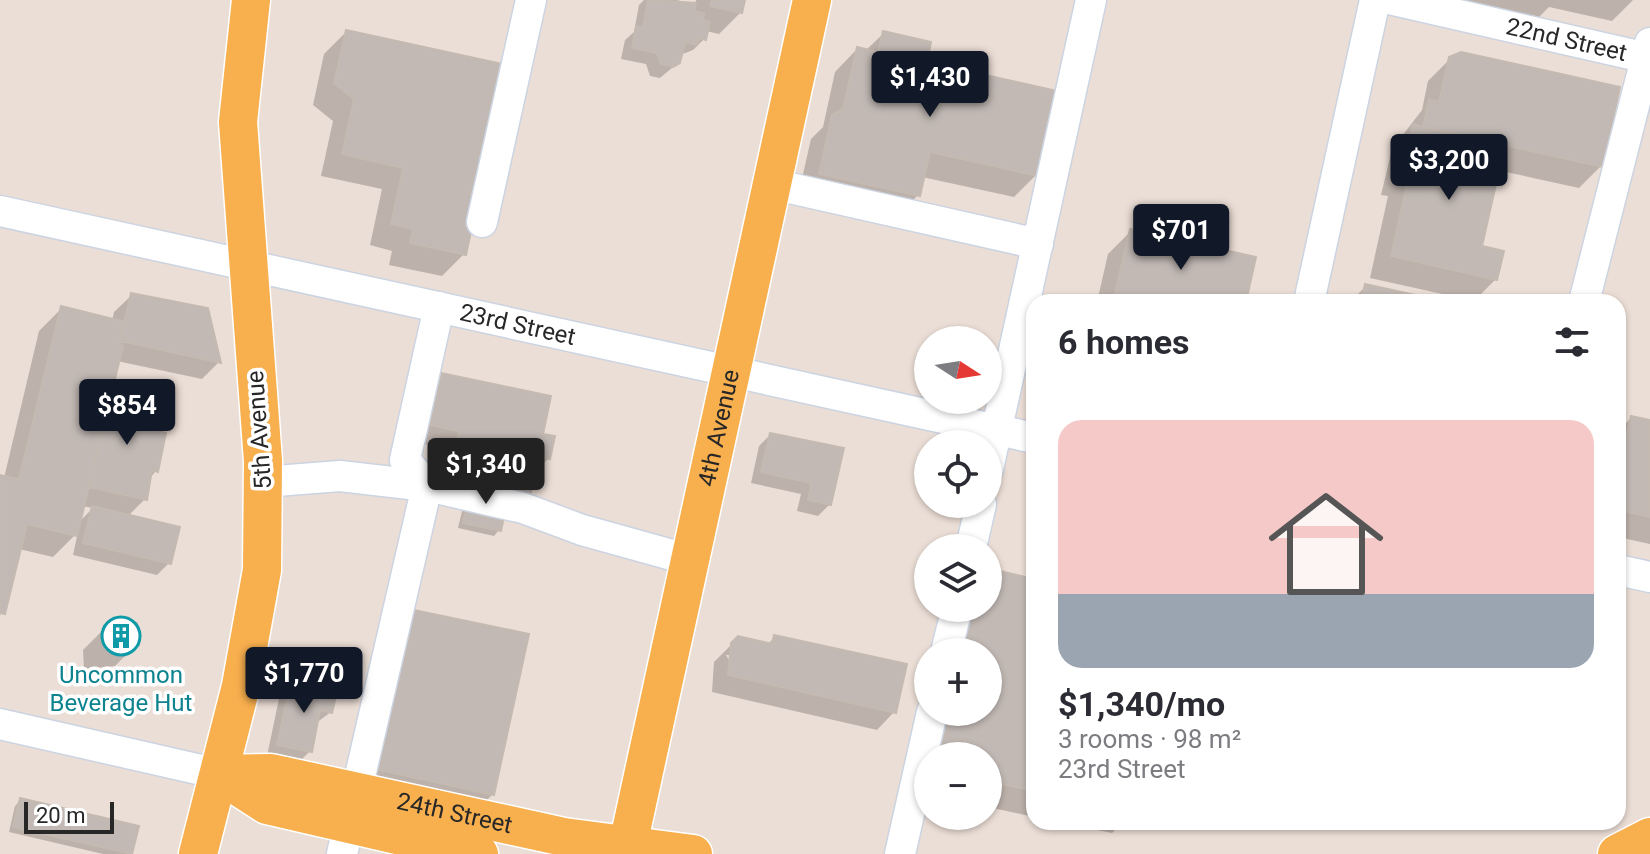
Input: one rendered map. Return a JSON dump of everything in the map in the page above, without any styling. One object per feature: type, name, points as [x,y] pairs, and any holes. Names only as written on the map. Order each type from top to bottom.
[{"type":"main road","name":"4th Avenue","points":[[626,850],[812,0]]},
{"type":"main road","name":"5th Avenue","points":[[198,854],[241,686],[262,570],[263,482],[238,122],[248,1]]},
{"type":"main road","name":"24th Street","points":[[219,774],[267,805],[479,854]]},
{"type":"main road","name":"24th Street","points":[[349,824],[564,837],[626,850],[693,854]]},
{"type":"main road","points":[[1617,854],[1650,837]]},
{"type":"street","points":[[482,222],[531,0]]},
{"type":"street","points":[[1027,294],[1091,0]]},
{"type":"street","points":[[1311,294],[1375,0]]},
{"type":"street","name":"22nd Street","points":[[1393,0],[1648,51]]},
{"type":"street","points":[[1586,294],[1648,51]]},
{"type":"street","points":[[772,184],[1038,244]]},
{"type":"street","name":"23rd Street","points":[[0,211],[1026,436]]},
{"type":"street","points":[[997,429],[1026,298]]},
{"type":"street","points":[[427,486],[405,460],[439,307]]},
{"type":"street","points":[[263,482],[340,476],[427,486],[523,508],[592,533],[690,560]]},
{"type":"street","points":[[349,824],[427,486]]},
{"type":"street","points":[[1626,572],[1650,577]]},
{"type":"street","name":"24th Street","points":[[0,724],[219,774]]},
{"type":"street","points":[[900,854],[929,726]]},
{"type":"building","points":[[648,0],[696,3],[694,11],[704,13],[703,20],[710,22],[706,40],[699,38],[697,45],[685,42],[680,63],[673,67],[661,64],[657,53],[632,48],[636,26],[643,28]]},
{"type":"building","points":[[712,0],[745,0],[742,13],[710,6]]},
{"type":"building","points":[[346,30],[507,65],[466,255],[410,243],[413,229],[391,224],[403,168],[342,154],[354,99],[334,83]]},
{"type":"building","points":[[883,31],[931,42],[927,62],[1057,91],[1038,176],[930,152],[920,196],[819,174],[832,115],[843,109],[857,47],[878,52]]},
{"type":"building","points":[[1461,52],[1620,87],[1603,167],[1423,127],[1429,99],[1439,102],[1449,57]]},
{"type":"building","points":[[1413,124],[1505,145],[1482,246],[1504,251],[1497,280],[1391,256],[1409,175],[1402,173]]},
{"type":"building","points":[[1130,229],[1256,257],[1248,294],[1115,294]]},
{"type":"building","points":[[1365,284],[1411,294],[1363,294]]},
{"type":"building","points":[[131,293],[208,308],[221,363],[120,341]]},
{"type":"building","points":[[61,306],[125,322],[119,345],[123,346],[77,536],[27,524],[5,614],[0,613],[0,475],[19,479]]},
{"type":"building","points":[[441,373],[551,396],[543,434],[555,436],[550,459],[538,457],[531,492],[449,475],[459,431],[430,425]]},
{"type":"building","points":[[114,382],[146,389],[137,426],[166,433],[158,472],[152,470],[147,500],[89,487]]},
{"type":"building","points":[[1631,416],[1650,420],[1650,517],[1626,512],[1626,438]]},
{"type":"building","points":[[770,433],[844,448],[831,505],[808,500],[811,483],[761,472]]},
{"type":"building","points":[[472,480],[510,488],[501,531],[463,523]]},
{"type":"building","points":[[92,506],[180,527],[171,564],[83,543]]},
{"type":"building","points":[[1002,571],[1026,577],[1026,789],[1002,784],[1002,742],[938,742],[942,726],[1002,726],[1002,638],[961,638],[965,622],[1002,622]]},
{"type":"building","points":[[409,609],[529,634],[494,795],[375,769]]},
{"type":"building","name":"Uncommon Beverage Hut","points":[[137,623],[139,645],[105,648],[104,626]]},
{"type":"building","points":[[774,635],[907,664],[896,713],[728,675],[731,643],[738,636],[772,644]]},
{"type":"building","points":[[291,680],[337,692],[332,713],[320,710],[312,752],[277,745]]},
{"type":"building","points":[[20,798],[139,826],[132,854],[13,827]]},
{"type":"place","name":"Uncommon Beverage Hut","points":[[121,636]]}]
